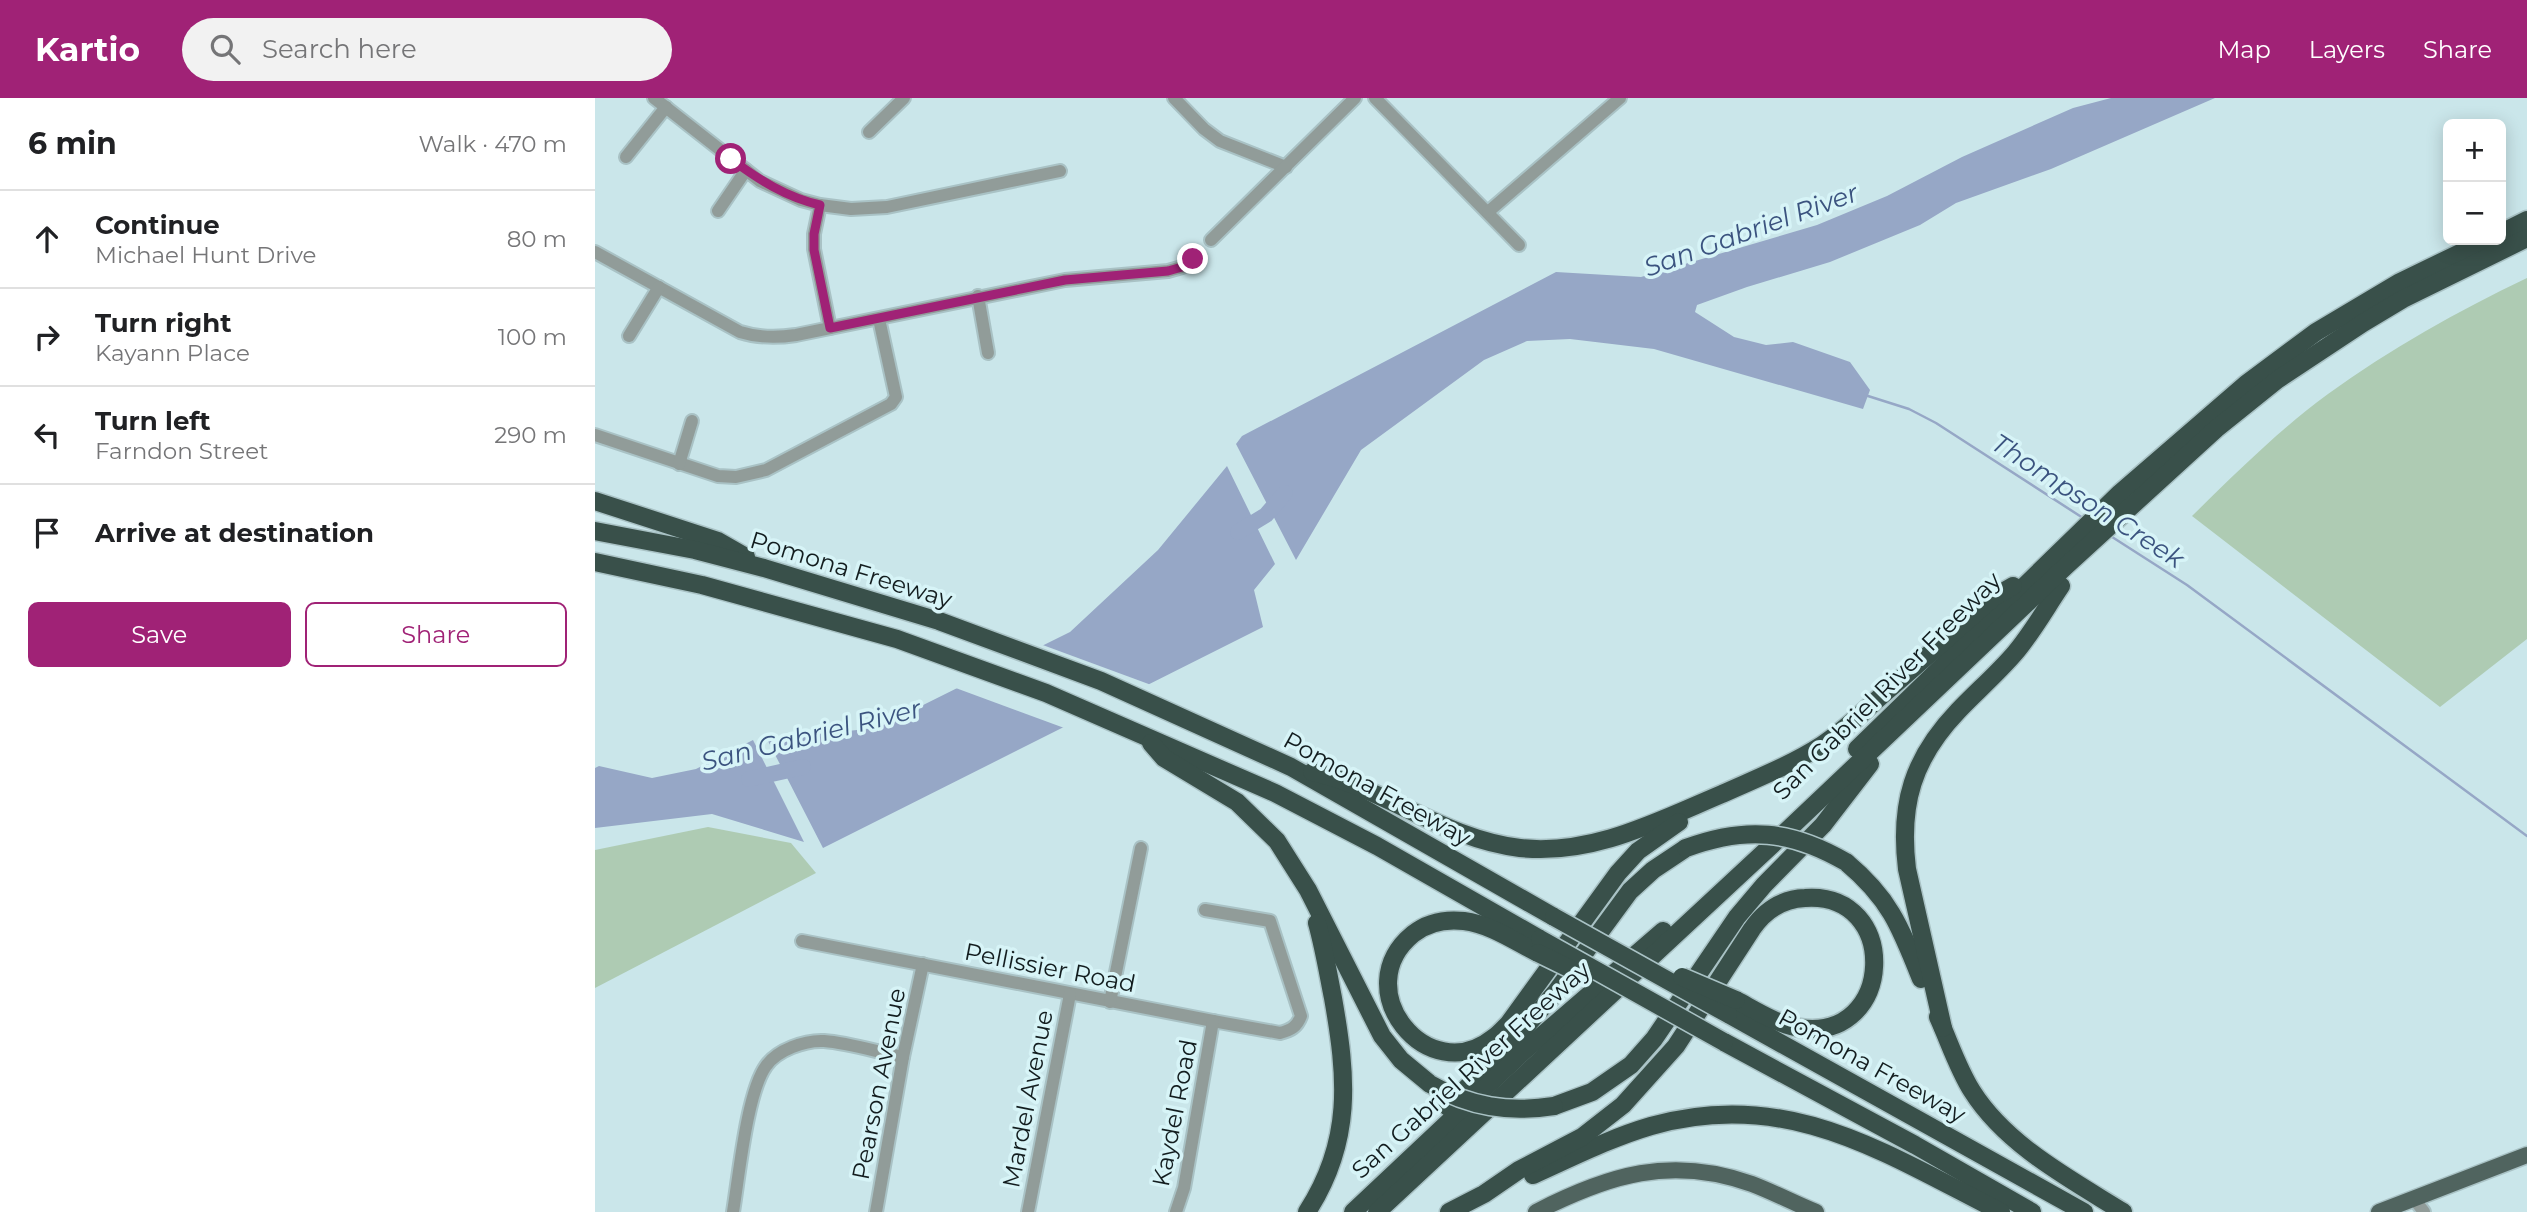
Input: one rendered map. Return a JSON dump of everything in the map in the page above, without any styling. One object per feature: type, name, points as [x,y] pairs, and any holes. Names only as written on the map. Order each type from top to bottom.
[{"type":"highway","points":[[2506,230],[2527,220]]},
{"type":"highway","points":[[2131,501],[2227,412],[2271,377],[2338,332],[2441,273],[2527,232]]},
{"type":"highway","points":[[2131,501],[2277,380],[2323,349],[2403,299],[2527,239]]},
{"type":"highway","name":"San Gabriel River Freeway","points":[[1353,1212],[1548,1031],[1790,816],[2039,571],[2064,565],[2246,384],[2316,332],[2400,282],[2477,245]]},
{"type":"highway","name":"San Gabriel River Freeway","points":[[1390,1212],[2061,586],[2064,565],[2131,501],[2336,351],[2428,296],[2527,248]]},
{"type":"highway","points":[[595,501],[718,541],[764,568]]},
{"type":"highway","name":"Pomona Freeway","points":[[595,531],[695,550],[764,568],[939,621],[1043,658],[1169,711],[1286,765],[1595,940],[1732,1007],[2084,1212]]},
{"type":"highway","name":"Pomona Freeway","points":[[595,562],[702,585],[897,639],[1046,693],[1272,791],[1377,846],[1539,946],[1915,1145],[2032,1212]]},
{"type":"highway","points":[[1895,710],[1920,696],[2064,565]]},
{"type":"highway","points":[[1377,1212],[1774,843],[2064,565]]},
{"type":"highway","points":[[1539,946],[1467,921],[1433,923],[1419,930],[1406,940],[1396,953],[1390,969],[1390,1002],[1397,1019],[1419,1042],[1435,1049],[1467,1050],[1493,1038],[1509,1023],[1601,894],[1638,851],[1672,825],[1742,785],[1822,745],[1994,597],[2039,571]]},
{"type":"highway","points":[[1943,1028],[1907,869],[1904,845],[1908,794],[1916,771],[1938,733],[2015,653],[2061,586]]},
{"type":"highway","points":[[1138,732],[1164,758],[1241,805],[1277,841],[1308,890],[1383,1036],[1401,1060],[1430,1084],[1466,1102],[1519,1110],[1554,1106],[1575,1099],[1606,1084],[1637,1059],[1654,1039],[1737,917],[1764,885],[1823,825],[1870,764]]},
{"type":"highway","points":[[1286,765],[1337,778],[1480,840],[1520,848],[1552,849],[1584,845],[1618,836],[1742,785]]},
{"type":"highway","points":[[1353,1212],[1433,1122],[1555,993],[1630,891],[1653,870],[1686,848],[1728,835],[1766,834],[1801,840],[1846,862],[1874,887],[1895,916],[1972,1091],[1994,1118],[2021,1144],[2123,1212]]},
{"type":"highway","points":[[1307,1212],[1331,1163],[1341,1126],[1345,1089],[1342,1046],[1321,936],[1308,890]]},
{"type":"highway","points":[[1484,1194],[1519,1170],[1582,1137],[1612,1115],[1637,1091],[1676,1046],[1752,929],[1770,909],[1797,898],[1814,897],[1831,901],[1858,918],[1869,933],[1874,946],[1874,979],[1860,1006],[1832,1026],[1797,1028],[1732,1007]]},
{"type":"highway","points":[[1368,1212],[1538,1052],[1548,1031]]},
{"type":"highway","points":[[1450,1212],[1484,1194],[1649,1126],[1678,1119],[1739,1115],[1790,1120],[1840,1133],[2001,1212]]},
{"type":"main road","points":[[2379,1212],[2417,1208],[2527,1155]]},
{"type":"main road","points":[[1536,1212],[1598,1183],[1616,1177],[1655,1171],[1709,1173],[1750,1184],[1786,1205],[1815,1212]]},
{"type":"street","points":[[653,98],[746,170],[781,192],[820,205],[852,209],[887,207],[1060,171]]},
{"type":"street","points":[[869,132],[904,98]]},
{"type":"street","points":[[1174,98],[1204,129],[1220,141],[1286,167]]},
{"type":"street","points":[[1211,240],[1355,98]]},
{"type":"street","points":[[1375,98],[1519,245]]},
{"type":"street","points":[[1488,212],[1620,98]]},
{"type":"street","points":[[626,158],[666,107]]},
{"type":"street","points":[[718,211],[746,170]]},
{"type":"street","points":[[820,205],[814,234],[814,250],[830,328]]},
{"type":"street","points":[[595,252],[740,332],[758,337],[796,335],[1065,280],[1168,271],[1182,267],[1193,259]]},
{"type":"street","points":[[629,337],[659,287]]},
{"type":"street","points":[[978,296],[988,353]]},
{"type":"street","points":[[595,436],[718,476],[751,475],[766,470],[891,404],[896,397],[879,318]]},
{"type":"street","points":[[679,464],[692,421]]},
{"type":"street","points":[[1110,1002],[1141,848]]},
{"type":"street","name":"Pellissier Road","points":[[802,941],[1213,1021],[1280,1032],[1290,1031],[1301,1016],[1270,921],[1205,910]]},
{"type":"street","name":"Pearson Avenue","points":[[876,1212],[903,1057],[923,964]]},
{"type":"street","name":"Mardel Avenue","points":[[1028,1212],[1070,994]]},
{"type":"street","name":"Kaydel Road","points":[[1176,1212],[1184,1188],[1213,1021]]},
{"type":"street","points":[[733,1212],[754,1091],[766,1065],[781,1052],[803,1044],[823,1041],[903,1057]]},
{"type":"green space","points":[[2527,278],[2527,639],[2440,707],[2192,516],[2275,437],[2328,394],[2425,331]]},
{"type":"green space","points":[[708,827],[791,843],[816,873],[595,988],[595,850]]},
{"type":"water","points":[[2111,98],[2215,98],[2051,169],[1956,203],[1920,225],[1830,262],[1697,305],[1695,312],[1734,337],[1766,345],[1793,342],[1850,362],[1870,390],[1863,409],[1654,349],[1570,339],[1527,341],[1484,360],[1361,450],[1296,560],[1236,444],[1242,436],[1556,272],[1641,277],[1817,225],[1887,196],[1962,157],[2073,108]]},
{"type":"water","points":[[1227,466],[1275,564],[1254,590],[1263,627],[823,848],[767,739],[877,728],[1070,632],[1158,550]]},
{"type":"water","points":[[753,740],[804,842],[712,814],[595,828],[595,768],[599,766],[652,778],[696,769]]},
{"type":"pier","points":[[1040,644],[1154,686],[1067,729],[953,687]]},
{"type":"waterway","name":"Thompson Creek","points":[[1868,396],[1909,409],[1936,423],[2083,518]]},
{"type":"waterway","name":"San Gabriel River","points":[[1238,532],[1266,515],[1285,493]]},
{"type":"waterway","name":"Thompson Creek","points":[[2109,535],[2187,585],[2527,836]]},
{"type":"waterway","name":"San Gabriel River","points":[[749,779],[803,767]]},
{"type":"route","points":[[731,159],[760,181],[781,192],[820,205],[814,234],[814,250],[830,328],[1065,280],[1168,271],[1182,267],[1193,259]]}]
